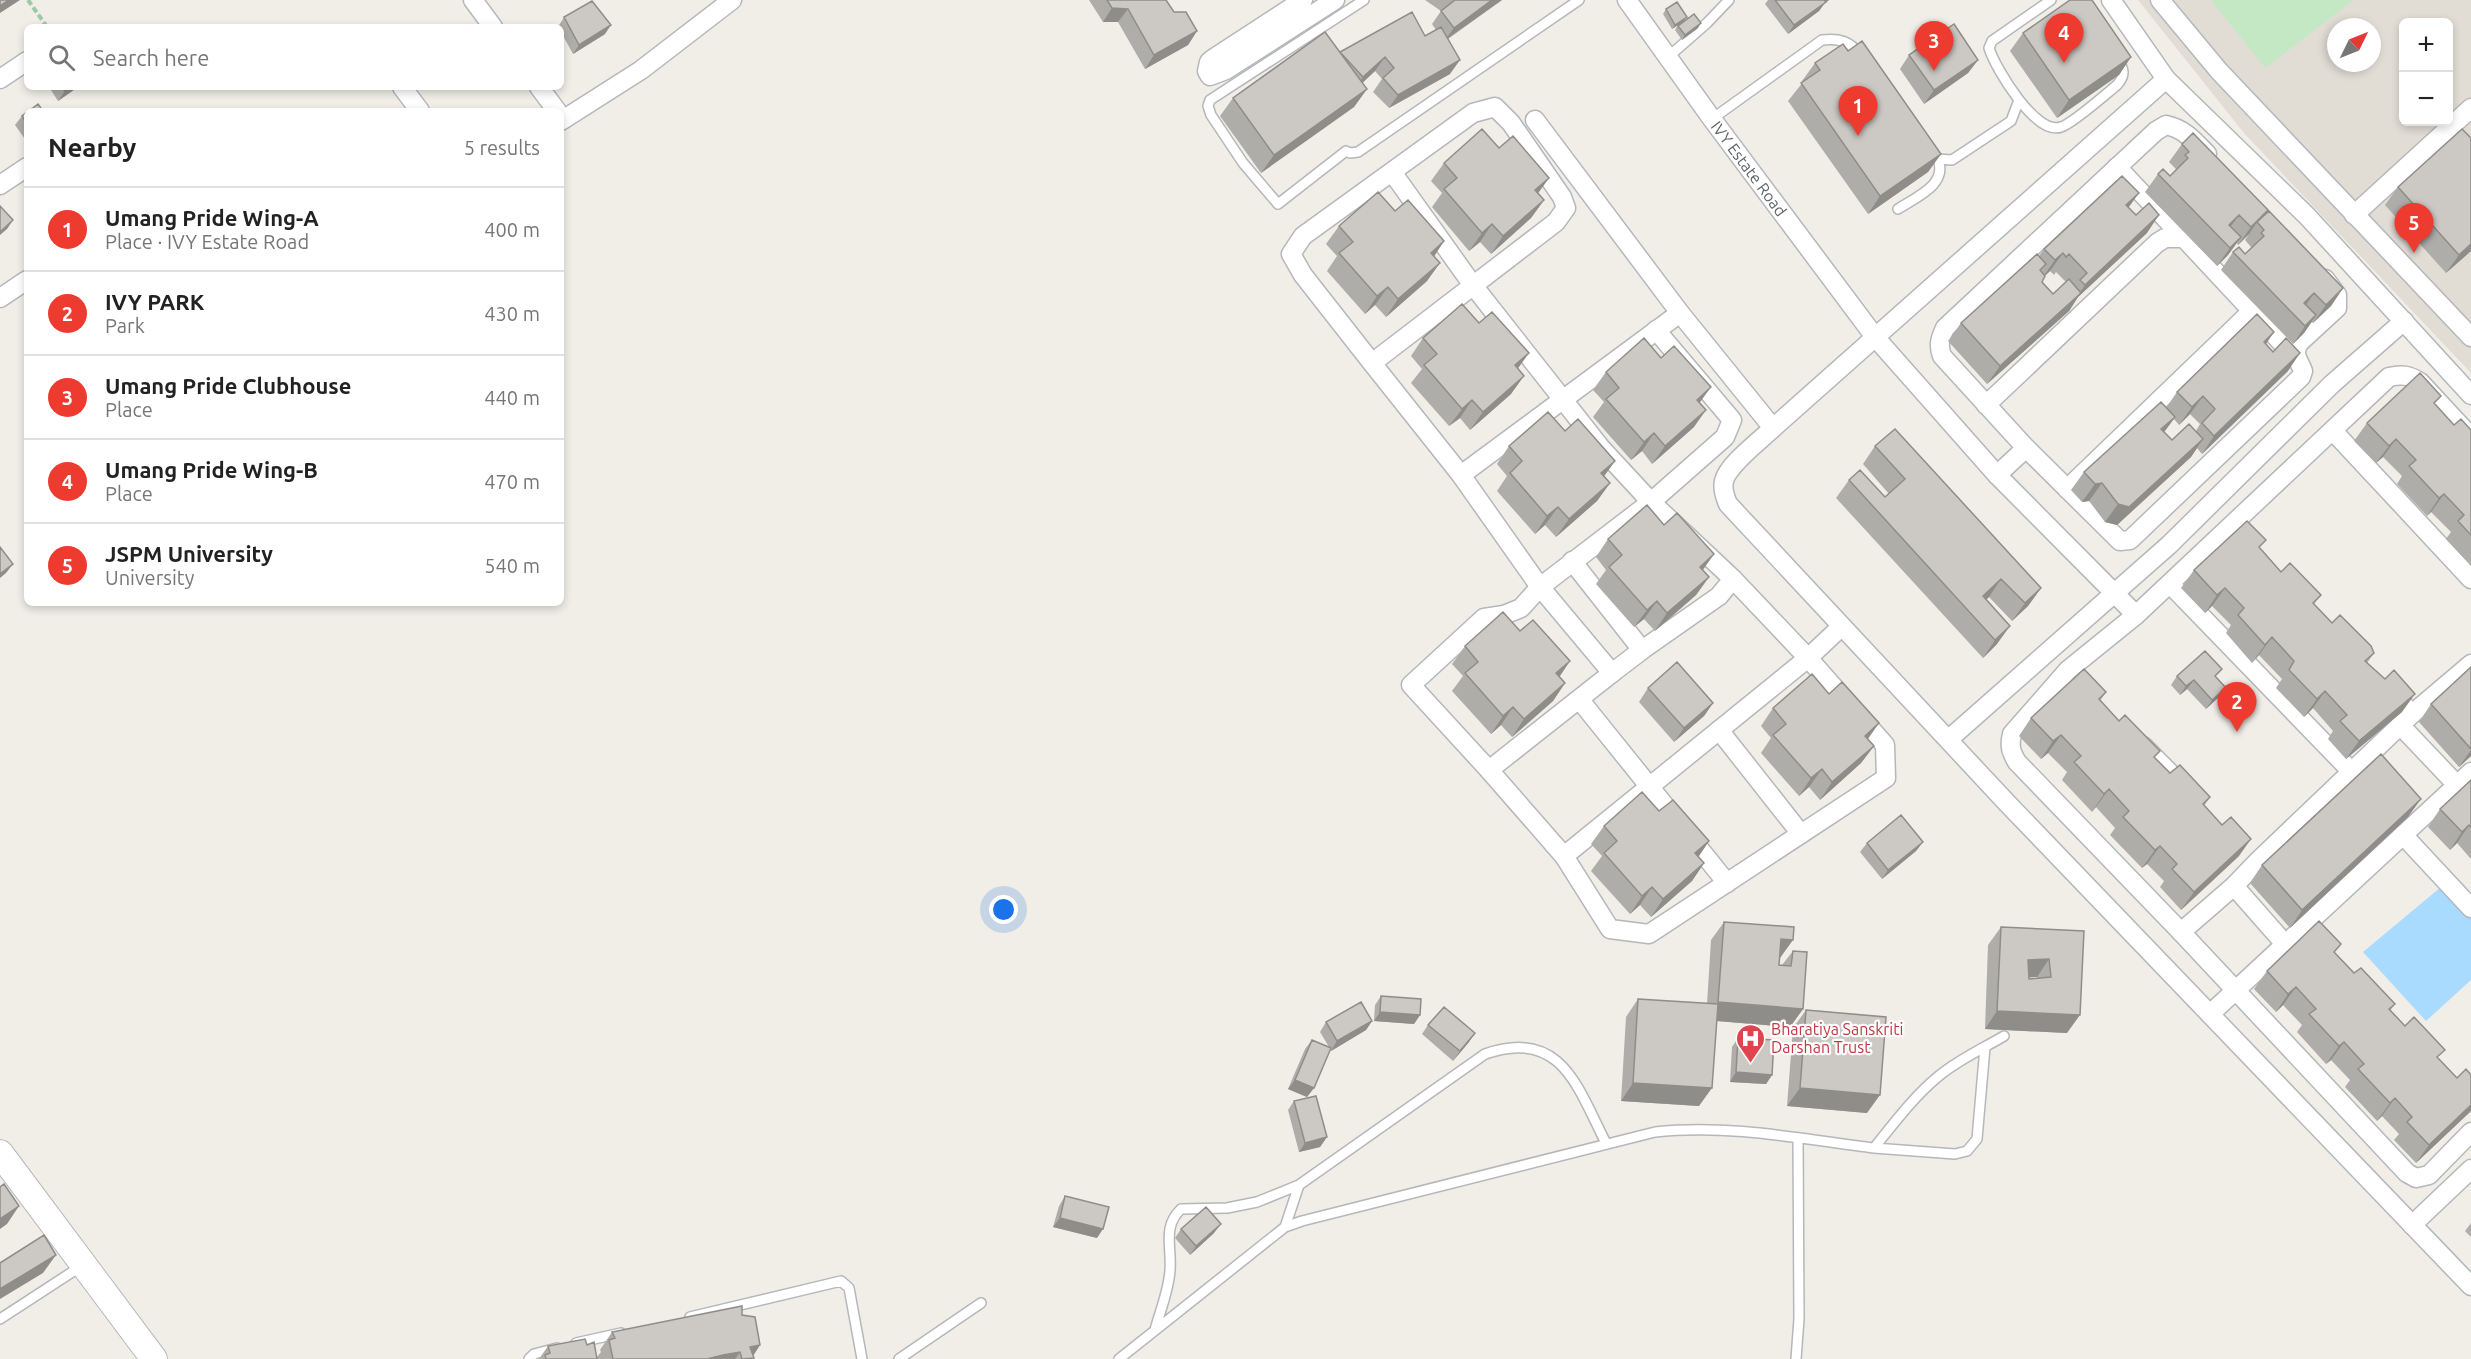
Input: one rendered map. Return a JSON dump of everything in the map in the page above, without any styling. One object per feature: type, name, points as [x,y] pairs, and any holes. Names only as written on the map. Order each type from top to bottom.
[{"type":"main road","points":[[0,1153],[154,1359]]},
{"type":"street","points":[[473,0],[491,24]]},
{"type":"street","points":[[564,115],[641,70],[732,0]]},
{"type":"street","points":[[1303,0],[1209,62],[1207,71],[1210,76],[1226,70],[1335,0]]},
{"type":"street","name":"IVY Estate Road","points":[[1627,0],[1712,119],[1875,336],[1996,476],[2136,615]]},
{"type":"street","points":[[2111,0],[2166,79],[2307,216],[2471,395]]},
{"type":"street","points":[[2160,0],[2219,72],[2471,337]]},
{"type":"street","points":[[0,79],[24,63]]},
{"type":"street","points":[[2166,79],[1773,428],[1730,469],[1724,480],[1724,493],[1728,504],[1841,627],[2471,1286]]},
{"type":"street","points":[[404,90],[418,108]]},
{"type":"street","points":[[541,90],[554,108]]},
{"type":"street","points":[[1372,363],[1556,222],[1566,208],[1562,197],[1510,123],[1495,107],[1473,113],[1303,236],[1292,254],[1303,275],[1372,363],[1461,475],[1540,587],[1612,673]]},
{"type":"street","points":[[2354,215],[2471,108]]},
{"type":"street","points":[[1535,120],[1680,313],[1773,428]]},
{"type":"street","points":[[2117,167],[2295,357],[2303,371],[2301,377],[2130,540],[2120,541],[2026,448],[1942,356],[1939,348],[1940,339],[1945,328],[2117,167],[2156,131],[2166,125],[2185,131],[2216,164]]},
{"type":"street","points":[[0,185],[24,169]]},
{"type":"street","points":[[1392,172],[1473,284],[1601,448],[1651,502],[1733,579],[1808,658],[1884,745],[1886,778],[1649,934],[1610,929],[1564,856],[1411,685],[1484,618],[1504,615],[1521,608],[1540,587],[1651,502],[1725,437],[1732,420],[1656,330]]},
{"type":"street","points":[[1986,405],[2157,243],[2165,238],[2184,238]]},
{"type":"street","points":[[2295,357],[2299,343],[2337,308],[2338,301],[2334,288],[2310,264]]},
{"type":"street","points":[[0,298],[24,282]]},
{"type":"street","points":[[2067,489],[2252,311]]},
{"type":"street","points":[[1461,475],[1680,313]]},
{"type":"street","points":[[1949,739],[2169,545],[2332,384],[2404,321]]},
{"type":"street","points":[[2471,437],[2420,382],[2410,376],[2400,374],[2389,377],[2285,476],[2238,529],[2068,670],[2012,734],[2009,743],[2017,762],[2181,932],[2407,1173],[2416,1178],[2429,1175],[2471,1132]]},
{"type":"street","points":[[2332,431],[2471,579]]},
{"type":"street","points":[[1996,476],[2026,448]]},
{"type":"street","points":[[2261,454],[2285,476]]},
{"type":"street","points":[[1572,561],[1642,650]]},
{"type":"street","points":[[1489,770],[1642,650],[1719,596],[1733,579]]},
{"type":"street","points":[[2170,584],[2352,772]]},
{"type":"street","points":[[1564,856],[1808,658],[1841,627]]},
{"type":"street","points":[[2181,932],[2234,886],[2253,857],[2352,772],[2370,763],[2406,719],[2471,664]]},
{"type":"street","points":[[2068,670],[2084,687]]},
{"type":"street","points":[[2380,679],[2406,719],[2457,785]]},
{"type":"street","points":[[1579,699],[1727,883]]},
{"type":"street","points":[[1719,730],[1801,834]]},
{"type":"street","points":[[2134,737],[2200,803]]},
{"type":"street","points":[[2210,1014],[2471,772]]},
{"type":"street","points":[[2405,801],[2421,818]]},
{"type":"street","points":[[2403,835],[2471,908]]},
{"type":"street","points":[[2234,886],[2286,944]]},
{"type":"street","points":[[2306,924],[2322,941]]},
{"type":"street","points":[[2412,1225],[2471,1169]]},
{"type":"lane","points":[[1365,0],[1216,95],[1208,106],[1211,115],[1243,163],[1278,204],[1346,152],[1358,152],[1579,0]]},
{"type":"lane","points":[[1667,58],[1729,0]]},
{"type":"lane","points":[[2051,0],[1992,41],[1989,48],[2019,100],[2041,124],[2048,128],[2062,127],[2123,79],[2122,66],[2109,47]]},
{"type":"lane","points":[[1712,119],[1822,40],[1834,38],[1845,41],[1855,47],[1868,66]]},
{"type":"lane","points":[[1921,144],[1928,153],[1938,159],[1952,160],[2011,121],[2019,100]]},
{"type":"lane","points":[[1898,209],[1938,182],[1942,170],[1938,159]]},
{"type":"lane","points":[[1874,1148],[1904,1112],[1939,1076],[2004,1036]]},
{"type":"lane","points":[[1155,1330],[1170,1270],[1168,1234],[1173,1216],[1181,1209],[1227,1208],[1257,1202],[1299,1185],[1470,1063],[1491,1052],[1519,1046],[1540,1051],[1556,1059],[1570,1073],[1606,1143]]},
{"type":"lane","points":[[1119,1359],[1285,1227],[1606,1143],[1685,1128],[1738,1131],[1874,1148],[1955,1155],[1967,1151],[1977,1139],[1985,1047]]},
{"type":"lane","points":[[1796,1359],[1799,1319],[1798,1138]]},
{"type":"lane","points":[[1285,1227],[1299,1185]]},
{"type":"lane","points":[[0,1319],[85,1264]]},
{"type":"lane","points":[[680,1319],[841,1281],[849,1288],[862,1359]]},
{"type":"lane","points":[[899,1359],[981,1303]]},
{"type":"lane","points":[[529,1359],[544,1351],[634,1330]]},
{"type":"path","points":[[28,0],[45,24]]},
{"type":"shaded area","points":[[2138,0],[2471,0],[2471,373],[2244,133]]},
{"type":"green space","points":[[2211,0],[2354,0],[2330,18],[2327,18],[2327,21],[2265,68]]},
{"type":"water","points":[[2447,882],[2471,908],[2471,980],[2426,1021],[2363,952]]},
{"type":"building","points":[[0,0],[9,0],[0,6]]},
{"type":"building","points":[[1107,0],[1166,0],[1174,12],[1186,12],[1197,31],[1154,55],[1128,9],[1112,8]]},
{"type":"building","points":[[1455,0],[1492,0],[1454,28],[1441,11]]},
{"type":"building","points":[[1775,0],[1824,0],[1826,2],[1794,25]]},
{"type":"building","points":[[2070,0],[2092,0],[2131,57],[2069,100],[2023,33]]},
{"type":"building","points":[[592,1],[611,25],[579,45],[564,17]]},
{"type":"building","points":[[1677,2],[1687,17],[1675,25],[1666,9]]},
{"type":"building","points":[[1412,12],[1425,36],[1441,27],[1460,60],[1398,95],[1383,78],[1394,68],[1385,57],[1363,77],[1340,52]]},
{"type":"building","points":[[1694,14],[1701,23],[1685,35],[1678,26]]},
{"type":"building","points":[[1954,24],[1978,60],[1934,90],[1909,55]]},
{"type":"building","points":[[1325,32],[1367,89],[1274,155],[1233,98]]},
{"type":"building","points":[[1862,41],[1941,154],[1880,196],[1801,83],[1820,70],[1815,63],[1843,44],[1848,51]]},
{"type":"building","points":[[1482,129],[1499,148],[1513,136],[1549,178],[1535,190],[1544,200],[1503,236],[1492,224],[1482,233],[1444,189],[1457,178],[1444,163]]},
{"type":"building","points":[[2462,129],[2471,138],[2471,244],[2459,255],[2398,187]]},
{"type":"building","points":[[2193,133],[2268,210],[2251,227],[2239,215],[2229,225],[2241,237],[2230,248],[2158,174],[2163,169],[2170,176],[2188,158],[2185,155],[2189,152],[2182,144]]},
{"type":"building","points":[[2122,176],[2139,193],[2126,205],[2136,215],[2149,203],[2159,215],[2085,285],[2080,280],[2087,273],[2069,254],[2066,257],[2063,253],[2055,260],[2044,249]]},
{"type":"building","points":[[1378,192],[1395,211],[1408,200],[1444,241],[1431,253],[1440,263],[1398,299],[1388,287],[1377,296],[1339,253],[1353,242],[1339,226]]},
{"type":"building","points":[[0,206],[13,220],[0,232]]},
{"type":"building","points":[[2269,211],[2343,288],[2326,305],[2314,293],[2304,303],[2316,315],[2305,326],[2233,252],[2239,247],[2245,254],[2264,236],[2261,233],[2264,230],[2257,222]]},
{"type":"building","points":[[2037,254],[2046,264],[2040,270],[2045,276],[2042,282],[2053,294],[2069,279],[2081,293],[2000,366],[1961,323]]},
{"type":"building","points":[[1462,304],[1479,323],[1492,312],[1529,353],[1515,365],[1524,376],[1483,412],[1472,400],[1462,409],[1424,365],[1437,354],[1423,338]]},
{"type":"building","points":[[2257,314],[2274,332],[2264,342],[2273,352],[2286,338],[2300,353],[2214,436],[2202,423],[2215,409],[2203,396],[2192,407],[2177,392]]},
{"type":"building","points":[[1644,338],[1661,358],[1674,346],[1711,387],[1697,400],[1706,410],[1665,446],[1654,433],[1644,442],[1606,399],[1619,388],[1606,372]]},
{"type":"building","points":[[2420,373],[2441,396],[2434,403],[2454,425],[2461,419],[2471,430],[2471,535],[2458,521],[2464,515],[2444,494],[2439,498],[2409,466],[2416,460],[2396,439],[2389,446],[2367,423]]},
{"type":"building","points":[[2161,402],[2175,417],[2161,429],[2172,440],[2189,424],[2203,439],[2129,507],[2118,504],[2102,483],[2095,484],[2084,472]]},
{"type":"building","points":[[1548,412],[1565,431],[1578,419],[1615,461],[1601,473],[1610,483],[1569,519],[1558,507],[1547,516],[1510,473],[1522,461],[1509,446]]},
{"type":"building","points":[[1895,429],[2041,588],[2025,603],[2001,579],[1983,596],[2010,626],[1995,640],[1849,480],[1860,470],[1885,497],[1905,479],[1875,446]]},
{"type":"building","points":[[1647,505],[1664,525],[1677,513],[1714,554],[1700,567],[1709,577],[1667,613],[1657,601],[1647,610],[1609,567],[1622,555],[1608,539]]},
{"type":"building","points":[[2247,521],[2266,540],[2259,547],[2281,572],[2290,563],[2321,595],[2313,603],[2332,623],[2340,615],[2371,646],[2374,653],[2365,661],[2385,679],[2394,670],[2415,694],[2359,741],[2340,721],[2347,715],[2325,691],[2317,699],[2289,670],[2294,661],[2272,637],[2265,645],[2238,615],[2244,608],[2225,588],[2217,595],[2194,570]]},
{"type":"building","points":[[0,547],[13,564],[0,574]]},
{"type":"building","points":[[1503,612],[1520,631],[1533,620],[1570,661],[1556,673],[1565,683],[1524,719],[1513,707],[1503,716],[1465,673],[1478,662],[1465,646]]},
{"type":"building","points":[[2205,651],[2222,669],[2215,676],[2226,688],[2212,700],[2194,680],[2186,686],[2177,676]]},
{"type":"building","points":[[1677,662],[1713,703],[1684,728],[1648,688]]},
{"type":"building","points":[[2471,667],[2471,749],[2431,704]]},
{"type":"building","points":[[2084,669],[2106,692],[2099,699],[2119,721],[2125,715],[2160,751],[2154,757],[2170,773],[2180,765],[2210,797],[2203,804],[2222,825],[2231,817],[2251,839],[2194,892],[2172,869],[2177,864],[2160,846],[2155,850],[2123,817],[2129,811],[2109,789],[2104,794],[2074,762],[2081,756],[2061,735],[2053,741],[2031,718]]},
{"type":"building","points":[[1812,674],[1829,694],[1842,682],[1879,723],[1865,736],[1874,746],[1832,782],[1822,769],[1811,778],[1773,735],[1786,724],[1773,708]]},
{"type":"building","points":[[2381,754],[2421,799],[2302,910],[2262,865]]},
{"type":"building","points":[[2471,780],[2471,827],[2469,825],[2462,832],[2440,809]]},
{"type":"building","points":[[1642,792],[1659,811],[1673,800],[1709,841],[1695,853],[1704,863],[1663,899],[1652,887],[1642,896],[1604,853],[1617,841],[1604,826]]},
{"type":"building","points":[[1901,815],[1923,842],[1888,870],[1867,843]]},
{"type":"building","points":[[2319,921],[2341,944],[2334,952],[2354,973],[2361,968],[2395,1004],[2389,1009],[2405,1026],[2414,1017],[2445,1050],[2437,1057],[2457,1078],[2466,1069],[2471,1075],[2471,1105],[2429,1145],[2407,1122],[2412,1117],[2395,1098],[2390,1103],[2358,1069],[2364,1064],[2344,1042],[2339,1046],[2309,1014],[2316,1009],[2296,987],[2288,994],[2267,971]]},
{"type":"building","points":[[1724,922],[1794,927],[1793,940],[1781,939],[1779,965],[1791,966],[1793,951],[1807,952],[1803,1009],[1718,1002]]},
{"type":"building","points":[[2001,927],[2084,931],[2080,1015],[1997,1011]],"holes":[[[2049,959],[2051,977],[2029,979],[2028,960]]]},
{"type":"building","points":[[1381,996],[1421,999],[1420,1015],[1380,1012]]},
{"type":"building","points":[[1638,999],[1718,1004],[1712,1088],[1633,1083]]},
{"type":"building","points":[[1361,1002],[1372,1021],[1337,1041],[1326,1022]]},
{"type":"building","points":[[1444,1007],[1475,1033],[1460,1051],[1428,1025]]},
{"type":"building","points":[[1806,1010],[1886,1017],[1880,1095],[1800,1088]]},
{"type":"building","points":[[1738,1038],[1774,1040],[1772,1075],[1736,1072]]},
{"type":"building","points":[[1312,1040],[1331,1048],[1314,1088],[1295,1080]]},
{"type":"building","points":[[1316,1096],[1327,1137],[1305,1143],[1294,1101]]},
{"type":"building","points":[[4,1184],[19,1206],[0,1219],[0,1187]]},
{"type":"building","points":[[1065,1196],[1109,1207],[1103,1229],[1060,1218]]},
{"type":"building","points":[[1206,1207],[1221,1224],[1196,1246],[1181,1229]]},
{"type":"building","points":[[44,1235],[56,1255],[0,1289],[0,1263]]},
{"type":"building","points":[[742,1306],[742,1315],[755,1317],[760,1345],[750,1347],[754,1358],[742,1359],[740,1352],[707,1359],[613,1359],[609,1340],[615,1338],[612,1332]]},
{"type":"building","points":[[585,1339],[587,1345],[594,1342],[597,1359],[546,1359],[545,1355],[550,1353],[548,1346]]},
{"type":"place","name":"Umang Pride Wing-B","points":[[2064,63]]},
{"type":"place","name":"Umang Pride Clubhouse","points":[[1934,71]]},
{"type":"place","name":"Umang Pride Wing-A","points":[[1858,136]]},
{"type":"place","name":"JSPM University","points":[[2414,253]]},
{"type":"place","name":"IVY PARK","points":[[2237,732]]},
{"type":"place","name":"Bharatiya Sanskriti Darshan Trust","points":[[1750,1064]]}]
